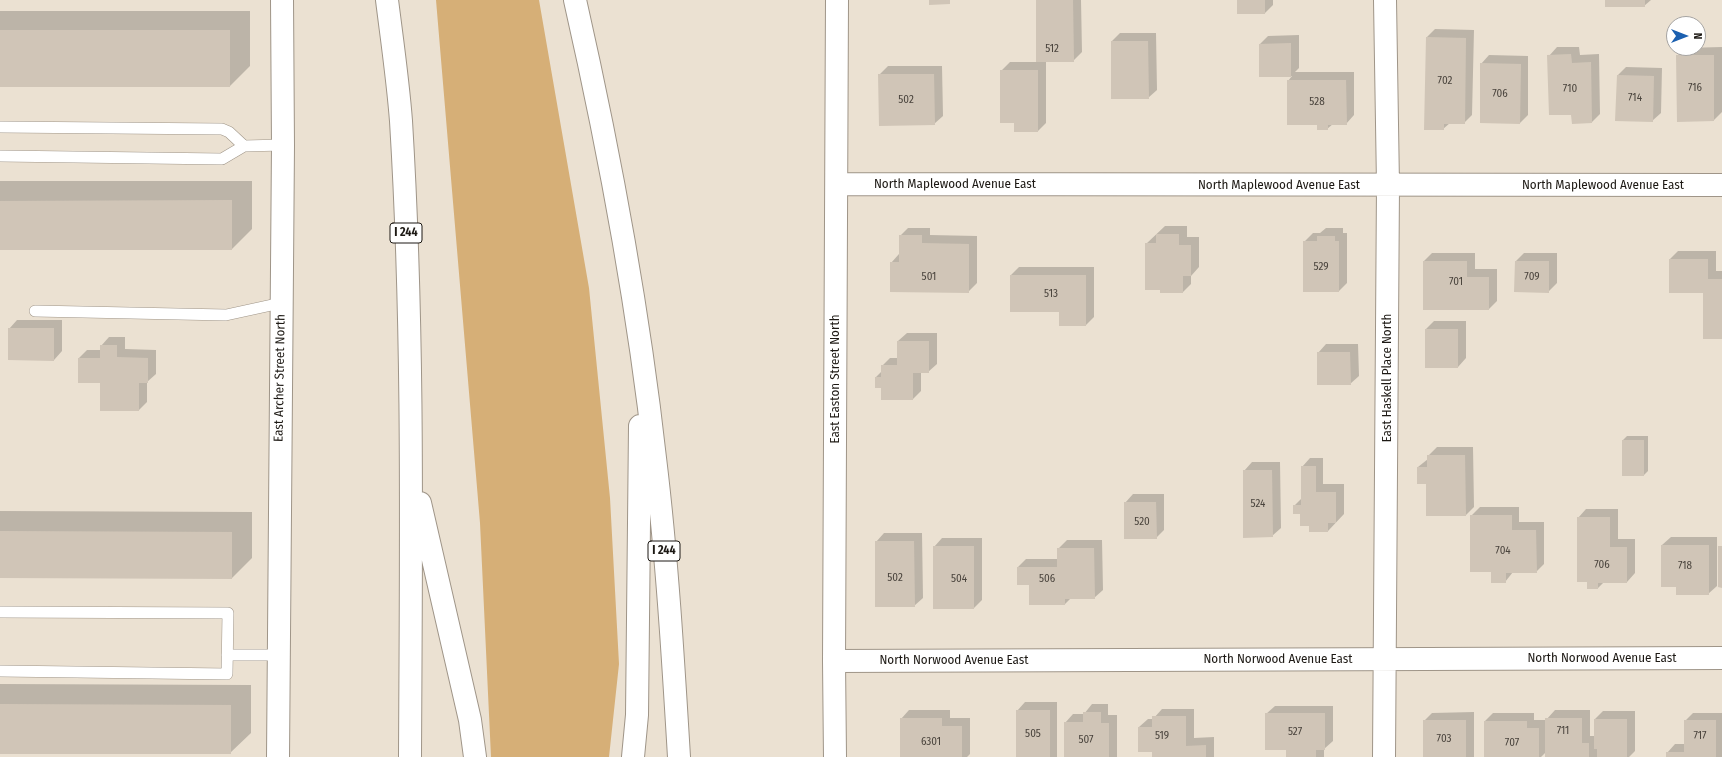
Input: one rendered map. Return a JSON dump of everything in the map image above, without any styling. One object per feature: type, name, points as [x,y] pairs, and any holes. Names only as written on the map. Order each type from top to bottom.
[{"type":"main road","name":"East Archer Street North","points":[[278,757],[283,144],[282,0]]},
{"type":"main road","name":"I 244","points":[[387,0],[401,119],[409,289],[412,467],[410,757]]},
{"type":"main road","name":"I 244","points":[[575,0],[598,102],[641,347],[655,458],[671,619],[679,757]]},
{"type":"main road","name":"East Easton Street North","points":[[835,757],[834,661],[837,0]]},
{"type":"main road","name":"East Haskell Place North","points":[[1384,757],[1388,185],[1385,0]]},
{"type":"main road","name":"North Maplewood Avenue East","points":[[837,184],[1722,185]]},
{"type":"main road","points":[[633,757],[637,715],[641,347]]},
{"type":"main road","points":[[412,467],[470,720],[475,757]]},
{"type":"main road","name":"North Norwood Avenue East","points":[[834,661],[1722,658]]},
{"type":"lane","points":[[0,127],[222,129],[229,132],[244,146]]},
{"type":"lane","points":[[0,156],[222,159],[244,146],[283,144]]},
{"type":"lane","points":[[35,311],[226,315],[281,303]]},
{"type":"lane","points":[[0,612],[228,613],[227,674],[0,671]]},
{"type":"lane","points":[[227,656],[278,656]]},
{"type":"shaded area","points":[[436,0],[539,0],[589,288],[610,498],[619,664],[609,757],[491,757],[480,523]]},
{"type":"building","points":[[929,0],[950,0],[950,4],[929,5]]},
{"type":"building","points":[[1036,0],[1073,0],[1074,62],[1036,62]]},
{"type":"building","points":[[1237,0],[1265,0],[1265,14],[1237,14]]},
{"type":"building","points":[[1605,0],[1645,0],[1645,7],[1605,7]]},
{"type":"building","points":[[0,30],[230,30],[230,87],[0,87]]},
{"type":"building","points":[[1426,37],[1466,38],[1465,124],[1444,124],[1444,130],[1424,130]]},
{"type":"building","points":[[1111,41],[1148,41],[1149,99],[1111,99]]},
{"type":"building","points":[[1291,43],[1291,77],[1259,77],[1259,44]]},
{"type":"building","points":[[1571,54],[1572,63],[1591,62],[1592,123],[1572,124],[1571,115],[1549,115],[1547,55]]},
{"type":"building","points":[[1714,55],[1714,121],[1677,122],[1676,56]]},
{"type":"building","points":[[1480,63],[1521,64],[1520,124],[1480,123]]},
{"type":"building","points":[[1000,70],[1038,70],[1038,132],[1014,132],[1014,123],[1000,123]]},
{"type":"building","points":[[878,74],[934,74],[935,125],[879,126]]},
{"type":"building","points":[[1617,75],[1654,76],[1653,122],[1615,121]]},
{"type":"building","points":[[1287,80],[1346,80],[1347,125],[1328,125],[1328,130],[1317,130],[1317,125],[1287,125]]},
{"type":"building","points":[[232,200],[232,250],[0,250],[0,201]]},
{"type":"building","points":[[1156,234],[1179,234],[1179,245],[1191,245],[1191,276],[1183,276],[1183,293],[1160,293],[1160,290],[1145,290],[1145,243],[1156,243]]},
{"type":"building","points":[[899,235],[922,235],[922,243],[969,244],[969,293],[890,292],[890,262],[899,262]]},
{"type":"building","points":[[1317,236],[1335,236],[1335,241],[1339,241],[1339,292],[1303,292],[1303,241],[1317,241]]},
{"type":"building","points":[[1669,259],[1708,259],[1708,279],[1722,279],[1722,339],[1703,339],[1703,293],[1669,293]]},
{"type":"building","points":[[1423,261],[1467,261],[1467,277],[1489,277],[1489,310],[1423,310]]},
{"type":"building","points":[[1515,261],[1549,261],[1549,293],[1514,292]]},
{"type":"building","points":[[1010,275],[1086,275],[1086,326],[1059,326],[1059,312],[1010,312]]},
{"type":"building","points":[[8,328],[54,328],[54,361],[8,360]]},
{"type":"building","points":[[1425,329],[1458,329],[1458,368],[1425,368]]},
{"type":"building","points":[[897,341],[929,341],[929,373],[913,373],[913,400],[881,400],[881,388],[875,388],[875,377],[881,377],[881,365],[897,365]]},
{"type":"building","points":[[100,345],[117,345],[117,357],[148,358],[148,383],[139,383],[139,411],[100,411],[100,383],[78,383],[78,358],[100,358]]},
{"type":"building","points":[[1317,352],[1350,352],[1351,385],[1317,385]]},
{"type":"building","points":[[1622,440],[1644,440],[1644,476],[1622,476]]},
{"type":"building","points":[[1427,455],[1465,455],[1466,516],[1426,516],[1426,484],[1417,484],[1417,467],[1427,467]]},
{"type":"building","points":[[1301,466],[1316,466],[1316,492],[1336,492],[1336,523],[1328,523],[1328,532],[1309,532],[1309,526],[1300,526],[1300,514],[1293,514],[1293,505],[1301,505]]},
{"type":"building","points":[[1243,470],[1272,470],[1273,537],[1243,538]]},
{"type":"building","points":[[1124,502],[1156,502],[1157,539],[1124,539]]},
{"type":"building","points":[[1470,515],[1512,515],[1512,530],[1536,530],[1537,573],[1506,573],[1506,583],[1491,583],[1491,572],[1470,572]]},
{"type":"building","points":[[1577,517],[1610,517],[1610,547],[1627,547],[1627,583],[1598,583],[1598,589],[1587,589],[1587,582],[1577,582]]},
{"type":"building","points":[[0,531],[232,532],[232,579],[0,578]]},
{"type":"building","points":[[875,541],[914,541],[915,607],[875,607]]},
{"type":"building","points":[[1661,545],[1709,545],[1709,595],[1676,595],[1676,587],[1661,587]]},
{"type":"building","points":[[933,546],[974,546],[974,609],[933,609]]},
{"type":"building","points":[[1718,546],[1722,546],[1722,588],[1718,587]]},
{"type":"building","points":[[1057,548],[1094,548],[1095,599],[1065,599],[1065,605],[1029,605],[1029,585],[1017,585],[1017,567],[1057,567]]},
{"type":"building","points":[[0,704],[231,705],[231,754],[0,754]]},
{"type":"building","points":[[1016,710],[1050,710],[1050,757],[1016,757]]},
{"type":"building","points":[[1083,712],[1101,712],[1101,723],[1109,723],[1109,757],[1064,757],[1064,722],[1083,722]]},
{"type":"building","points":[[1265,713],[1325,713],[1325,750],[1316,750],[1316,757],[1286,757],[1286,750],[1265,750]]},
{"type":"building","points":[[1152,716],[1186,716],[1186,746],[1206,745],[1206,757],[1152,757],[1152,752],[1138,752],[1138,727],[1152,727]]},
{"type":"building","points":[[900,718],[942,718],[942,726],[962,726],[962,757],[900,757]]},
{"type":"building","points":[[1545,718],[1582,718],[1582,743],[1589,743],[1589,757],[1545,757]]},
{"type":"building","points":[[1594,719],[1627,719],[1627,757],[1597,757],[1597,749],[1594,749]]},
{"type":"building","points":[[1423,720],[1466,720],[1466,757],[1423,757]]},
{"type":"building","points":[[1684,720],[1716,720],[1716,757],[1666,757],[1666,752],[1684,752]]},
{"type":"building","points":[[1484,721],[1527,721],[1527,728],[1539,728],[1539,757],[1484,757]]}]
